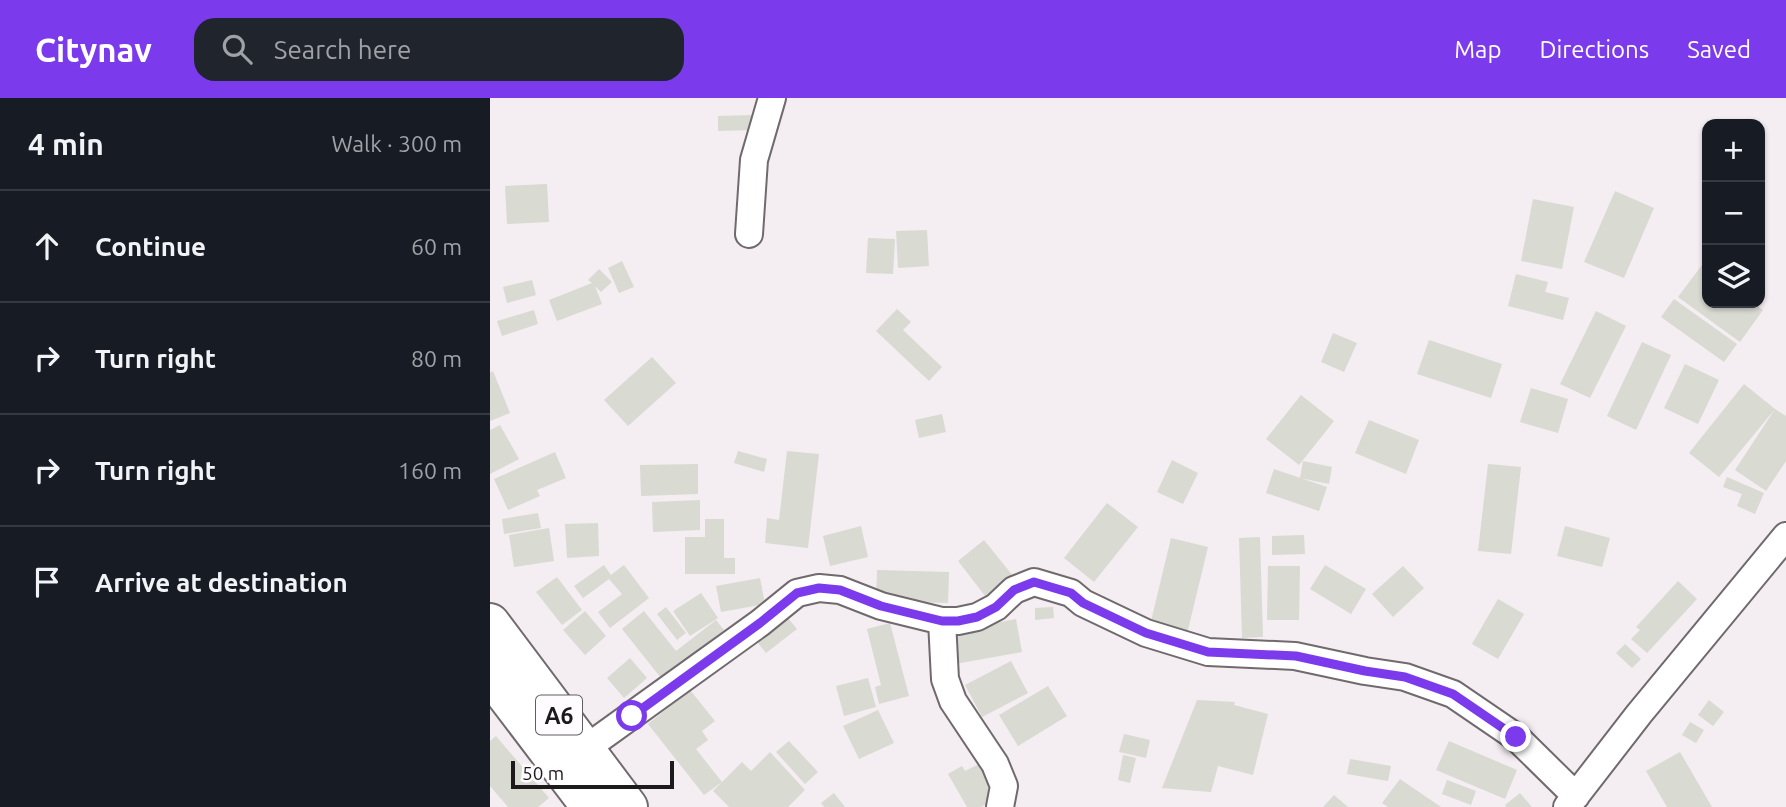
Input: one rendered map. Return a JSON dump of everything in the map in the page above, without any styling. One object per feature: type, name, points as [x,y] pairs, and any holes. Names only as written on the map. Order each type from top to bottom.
[{"type":"highway","name":"A6","points":[[490,623],[628,807]]},
{"type":"highway","name":"A6","points":[[490,674],[591,807]]},
{"type":"street","points":[[749,234],[754,160],[772,98]]},
{"type":"street","points":[[584,749],[760,623],[797,593],[819,588],[840,590],[881,606],[942,621],[977,617],[996,607],[1014,590],[1034,582],[1071,593],[1083,603],[1146,633],[1208,652],[1296,656],[1405,677],[1453,694],[1516,737],[1571,801],[1786,536]]},
{"type":"street","points":[[942,621],[945,679],[953,701],[995,764],[1004,786],[1000,807]]},
{"type":"building","points":[[753,115],[753,130],[718,131],[718,116]]},
{"type":"building","points":[[547,184],[549,222],[507,224],[505,186]]},
{"type":"building","points":[[1615,191],[1654,208],[1624,278],[1584,262]]},
{"type":"building","points":[[1533,199],[1574,207],[1562,269],[1521,261]]},
{"type":"building","points":[[927,230],[929,266],[898,268],[896,231]]},
{"type":"building","points":[[868,238],[895,239],[893,274],[866,273]]},
{"type":"building","points":[[622,261],[634,287],[619,293],[608,268]]},
{"type":"building","points":[[1702,265],[1702,308],[1763,310],[1740,342],[1678,297]]},
{"type":"building","points":[[599,269],[612,282],[601,292],[595,286],[602,304],[557,321],[549,300],[592,283],[588,280]]},
{"type":"building","points":[[1516,274],[1548,282],[1545,292],[1569,298],[1563,320],[1508,306]]},
{"type":"building","points":[[532,280],[536,295],[507,303],[503,287]]},
{"type":"building","points":[[1674,299],[1737,344],[1724,362],[1661,317]]},
{"type":"building","points":[[897,309],[911,322],[903,330],[942,367],[929,381],[876,331]]},
{"type":"building","points":[[534,310],[538,324],[502,336],[497,321]]},
{"type":"building","points":[[1596,311],[1626,326],[1590,398],[1560,384]]},
{"type":"building","points":[[1333,333],[1357,343],[1344,372],[1321,362]]},
{"type":"building","points":[[1429,340],[1502,364],[1491,398],[1417,374]]},
{"type":"building","points":[[1642,342],[1671,355],[1636,430],[1607,416]]},
{"type":"building","points":[[652,357],[676,383],[628,426],[604,400]]},
{"type":"building","points":[[1685,364],[1719,380],[1698,424],[1664,408]]},
{"type":"building","points":[[493,371],[510,413],[490,421],[490,373]]},
{"type":"building","points":[[1744,384],[1775,409],[1719,477],[1689,453]]},
{"type":"building","points":[[1531,388],[1568,399],[1558,433],[1520,422]]},
{"type":"building","points":[[1301,395],[1334,421],[1299,465],[1266,439]]},
{"type":"building","points":[[1775,409],[1786,416],[1786,461],[1766,491],[1735,470]]},
{"type":"building","points":[[942,414],[946,432],[919,438],[915,420]]},
{"type":"building","points":[[1369,420],[1419,440],[1406,474],[1355,453]]},
{"type":"building","points":[[500,425],[519,459],[490,474],[490,430]]},
{"type":"building","points":[[738,451],[767,459],[764,472],[734,463]]},
{"type":"building","points":[[787,451],[819,454],[808,548],[765,543],[767,518],[779,520]]},
{"type":"building","points":[[555,452],[566,478],[537,490],[540,496],[508,510],[494,479]]},
{"type":"building","points":[[1172,460],[1198,473],[1183,504],[1157,492]]},
{"type":"building","points":[[1303,461],[1332,467],[1329,484],[1300,478]]},
{"type":"building","points":[[698,464],[698,494],[641,496],[640,465]]},
{"type":"building","points":[[1488,464],[1521,467],[1511,554],[1478,551]]},
{"type":"building","points":[[1274,469],[1327,487],[1319,511],[1266,493]]},
{"type":"building","points":[[1727,477],[1764,493],[1755,514],[1737,506],[1742,494],[1723,487]]},
{"type":"building","points":[[700,500],[700,530],[653,532],[652,502]]},
{"type":"building","points":[[1107,503],[1138,527],[1094,582],[1064,558]]},
{"type":"building","points":[[538,513],[541,528],[504,534],[502,519]]},
{"type":"building","points":[[705,519],[724,519],[724,558],[735,558],[735,574],[685,574],[685,537],[705,537]]},
{"type":"building","points":[[598,523],[599,556],[567,558],[565,524]]},
{"type":"building","points":[[861,526],[868,557],[830,566],[823,536]]},
{"type":"building","points":[[1565,526],[1610,538],[1602,567],[1557,556]]},
{"type":"building","points":[[549,528],[554,561],[514,567],[509,535]]},
{"type":"building","points":[[1304,535],[1305,554],[1272,555],[1272,536]]},
{"type":"building","points":[[1260,537],[1263,637],[1242,638],[1239,538]]},
{"type":"building","points":[[1171,538],[1208,547],[1187,634],[1150,625]]},
{"type":"building","points":[[984,540],[1013,576],[986,597],[958,561]]},
{"type":"building","points":[[604,565],[611,575],[624,565],[649,598],[610,628],[598,612],[622,594],[609,579],[583,598],[574,586]]},
{"type":"building","points":[[1325,565],[1366,589],[1351,614],[1310,589]]},
{"type":"building","points":[[1268,566],[1300,566],[1299,620],[1267,620]]},
{"type":"building","points":[[1403,566],[1424,588],[1393,617],[1372,594]]},
{"type":"building","points":[[877,570],[949,572],[948,603],[876,601]]},
{"type":"building","points":[[557,577],[582,610],[562,625],[536,592]]},
{"type":"building","points":[[760,578],[765,604],[721,612],[716,586]]},
{"type":"building","points":[[1678,581],[1697,599],[1647,653],[1631,639],[1640,630],[1636,627]]},
{"type":"building","points":[[701,593],[718,618],[690,636],[673,611]]},
{"type":"building","points":[[1498,599],[1524,614],[1498,659],[1472,644]]},
{"type":"building","points":[[666,607],[686,633],[677,640],[657,614]]},
{"type":"building","points":[[1053,607],[1054,618],[1035,620],[1035,608]]},
{"type":"building","points":[[585,611],[606,636],[585,655],[563,630]]},
{"type":"building","points":[[644,611],[676,651],[716,620],[724,630],[661,678],[622,629]]},
{"type":"building","points":[[783,612],[797,629],[766,653],[753,637]]},
{"type":"building","points":[[1016,619],[1022,652],[955,664],[949,632]]},
{"type":"building","points":[[890,623],[909,696],[879,704],[875,687],[881,685],[867,629]]},
{"type":"building","points":[[1625,644],[1641,659],[1632,668],[1616,653]]},
{"type":"building","points":[[630,658],[647,678],[624,698],[607,678]]},
{"type":"building","points":[[1011,661],[1028,693],[982,717],[965,685]]},
{"type":"building","points":[[868,678],[876,707],[844,716],[836,686]]},
{"type":"building","points":[[1048,686],[1067,716],[1018,746],[999,715]]},
{"type":"building","points":[[690,690],[715,721],[702,731],[708,740],[696,749],[722,782],[704,795],[648,724]]},
{"type":"building","points":[[1197,700],[1235,702],[1234,705],[1268,714],[1253,775],[1218,766],[1211,792],[1162,788]]},
{"type":"building","points":[[1709,700],[1724,712],[1713,726],[1698,715]]},
{"type":"building","points":[[878,710],[894,743],[859,759],[843,726]]},
{"type":"building","points":[[1690,722],[1704,730],[1696,743],[1682,735]]},
{"type":"building","points":[[1124,734],[1150,740],[1146,758],[1119,752]]},
{"type":"building","points":[[496,736],[549,798],[538,807],[508,807],[490,786],[490,741]]},
{"type":"building","points":[[789,741],[818,772],[805,784],[776,752]]},
{"type":"building","points":[[1449,741],[1517,770],[1505,799],[1436,770]]},
{"type":"building","points":[[770,752],[805,790],[788,807],[729,807],[713,791],[742,762],[751,771]]},
{"type":"building","points":[[1680,752],[1712,807],[1667,807],[1646,771]]},
{"type":"building","points":[[1123,755],[1136,758],[1130,783],[1118,780]]},
{"type":"building","points":[[1350,759],[1391,766],[1388,781],[1347,774]]},
{"type":"building","points":[[983,762],[997,787],[989,792],[994,800],[981,807],[967,807],[948,774],[962,766],[965,771]]},
{"type":"building","points":[[1400,779],[1441,807],[1388,807],[1382,803]]},
{"type":"building","points":[[1447,780],[1476,791],[1471,805],[1442,794]]},
{"type":"building","points":[[834,793],[845,807],[824,807],[821,803]]},
{"type":"building","points":[[1520,793],[1532,807],[1506,807],[1505,805]]},
{"type":"building","points":[[1334,795],[1348,807],[1323,807]]},
{"type":"route","points":[[632,716],[797,593],[819,588],[840,590],[881,606],[942,621],[958,621],[977,617],[996,607],[1014,590],[1034,582],[1071,593],[1083,603],[1146,633],[1208,652],[1296,656],[1405,677],[1453,694],[1516,737]]}]
